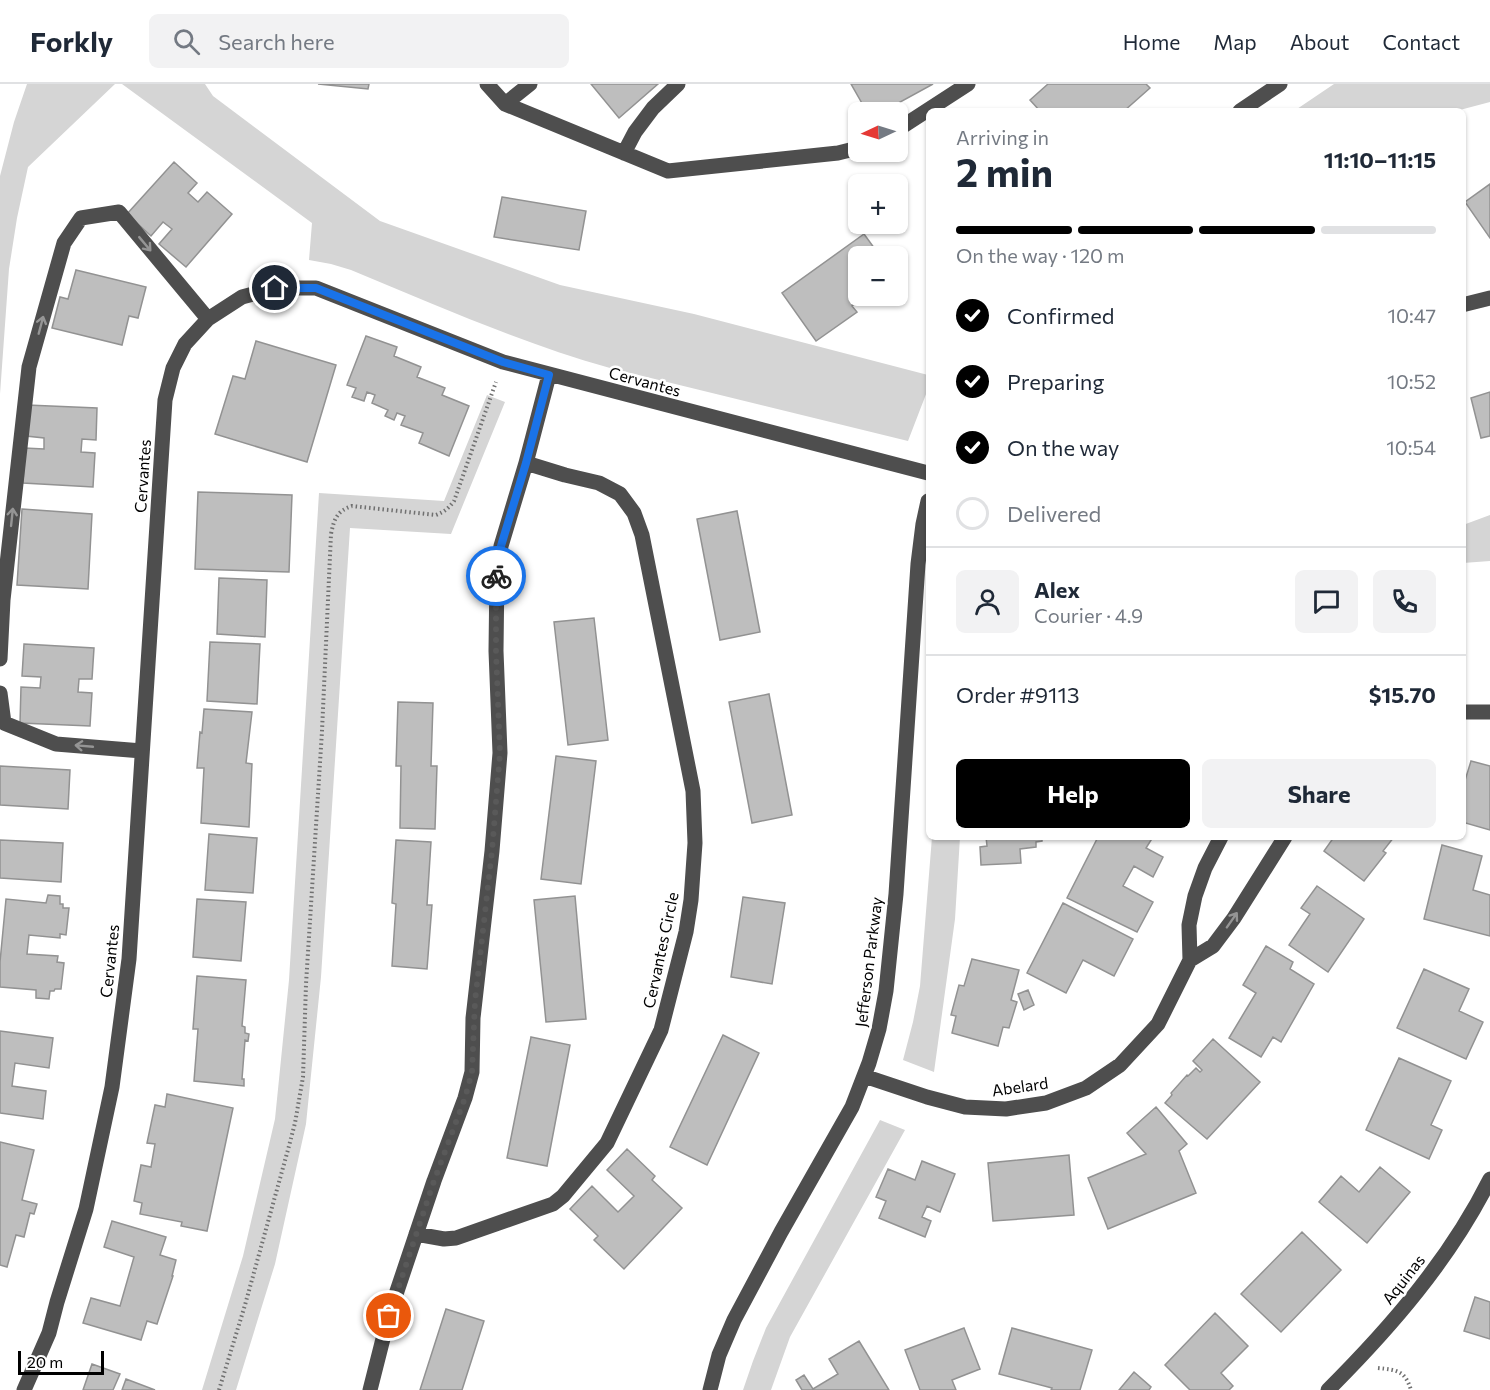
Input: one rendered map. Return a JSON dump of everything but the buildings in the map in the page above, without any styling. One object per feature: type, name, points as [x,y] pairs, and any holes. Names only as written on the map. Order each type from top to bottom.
[{"type":"street","points":[[487,84],[505,104],[668,171],[848,150]]},
{"type":"street","points":[[505,104],[530,84]]},
{"type":"street","points":[[624,153],[635,132],[653,108],[678,84]]},
{"type":"street","points":[[931,108],[968,84]]},
{"type":"street","points":[[1244,108],[1280,84]]},
{"type":"street","points":[[908,123],[926,111]]},
{"type":"street","points":[[0,659],[3,600],[29,367],[64,243],[81,218],[119,212],[208,319]]},
{"type":"street","name":"Cervantes","points":[[24,1390],[49,1333],[86,1209],[112,1087],[129,959],[165,400],[173,368],[185,344],[208,319],[242,297],[275,288],[316,288],[503,362],[926,472]]},
{"type":"street","points":[[1466,304],[1490,298]]},
{"type":"street","points":[[370,1390],[389,1316],[472,1072],[475,1001],[492,851],[500,753],[496,651],[497,570],[501,546],[549,375]]},
{"type":"street","name":"Cervantes Circle","points":[[416,1234],[430,1238],[456,1238],[553,1204],[563,1196],[607,1143],[661,1030],[684,943],[691,900],[695,843],[693,791],[642,535],[634,513],[620,494],[598,483],[526,463]]},
{"type":"street","name":"Jefferson Parkway","points":[[710,1390],[719,1355],[734,1320],[852,1107],[879,1029],[886,991],[896,894],[918,564],[926,510]]},
{"type":"street","points":[[0,693],[4,723],[56,744],[142,751]]},
{"type":"street","points":[[1466,712],[1490,712]]},
{"type":"street","name":"Abelard","points":[[864,1076],[965,1107],[1006,1109],[1046,1103],[1086,1088],[1120,1065],[1158,1024],[1190,960],[1189,925],[1195,897],[1205,868],[1219,840]]},
{"type":"street","points":[[1190,960],[1214,946],[1283,840]]},
{"type":"street","name":"Aquinas","points":[[1328,1390],[1353,1366],[1407,1305],[1463,1226],[1490,1179]]},
{"type":"path","points":[[219,1390],[289,1146],[303,1077],[306,984],[333,523],[343,509],[352,506],[436,515],[448,508],[454,501],[503,362]]},
{"type":"path","points":[[1353,1366],[1384,1369],[1404,1375],[1407,1377],[1411,1390]]},
{"type":"shaded area","points":[[27,84],[115,84],[28,167],[9,269],[0,394],[0,176]]},
{"type":"shaded area","points":[[122,84],[205,84],[213,96],[380,221],[560,285],[694,314],[926,374],[926,394],[908,441],[610,368],[479,323],[351,270],[309,260],[312,223]]},
{"type":"shaded area","points":[[1334,84],[1490,84],[1490,102],[1466,108],[1298,108]]},
{"type":"shaded area","points":[[487,395],[505,402],[451,534],[350,528],[321,977],[306,1124],[275,1264],[236,1390],[202,1390],[243,1256],[275,1119],[289,980],[319,493],[444,501]]},
{"type":"shaded area","points":[[1490,515],[1490,561],[1466,563],[1466,524]]},
{"type":"shaded area","points":[[932,840],[960,840],[955,919],[934,1072],[903,1060],[920,986]]},
{"type":"shaded area","points":[[880,1120],[905,1130],[790,1337],[771,1390],[743,1390],[766,1328]]},
{"type":"way so far","points":[[389,1316],[434,1181],[469,1087],[472,1072],[473,1018],[492,851],[500,753],[496,576]]},
{"type":"route","points":[[275,288],[316,288],[503,362],[549,375],[501,546],[496,576]]}]
